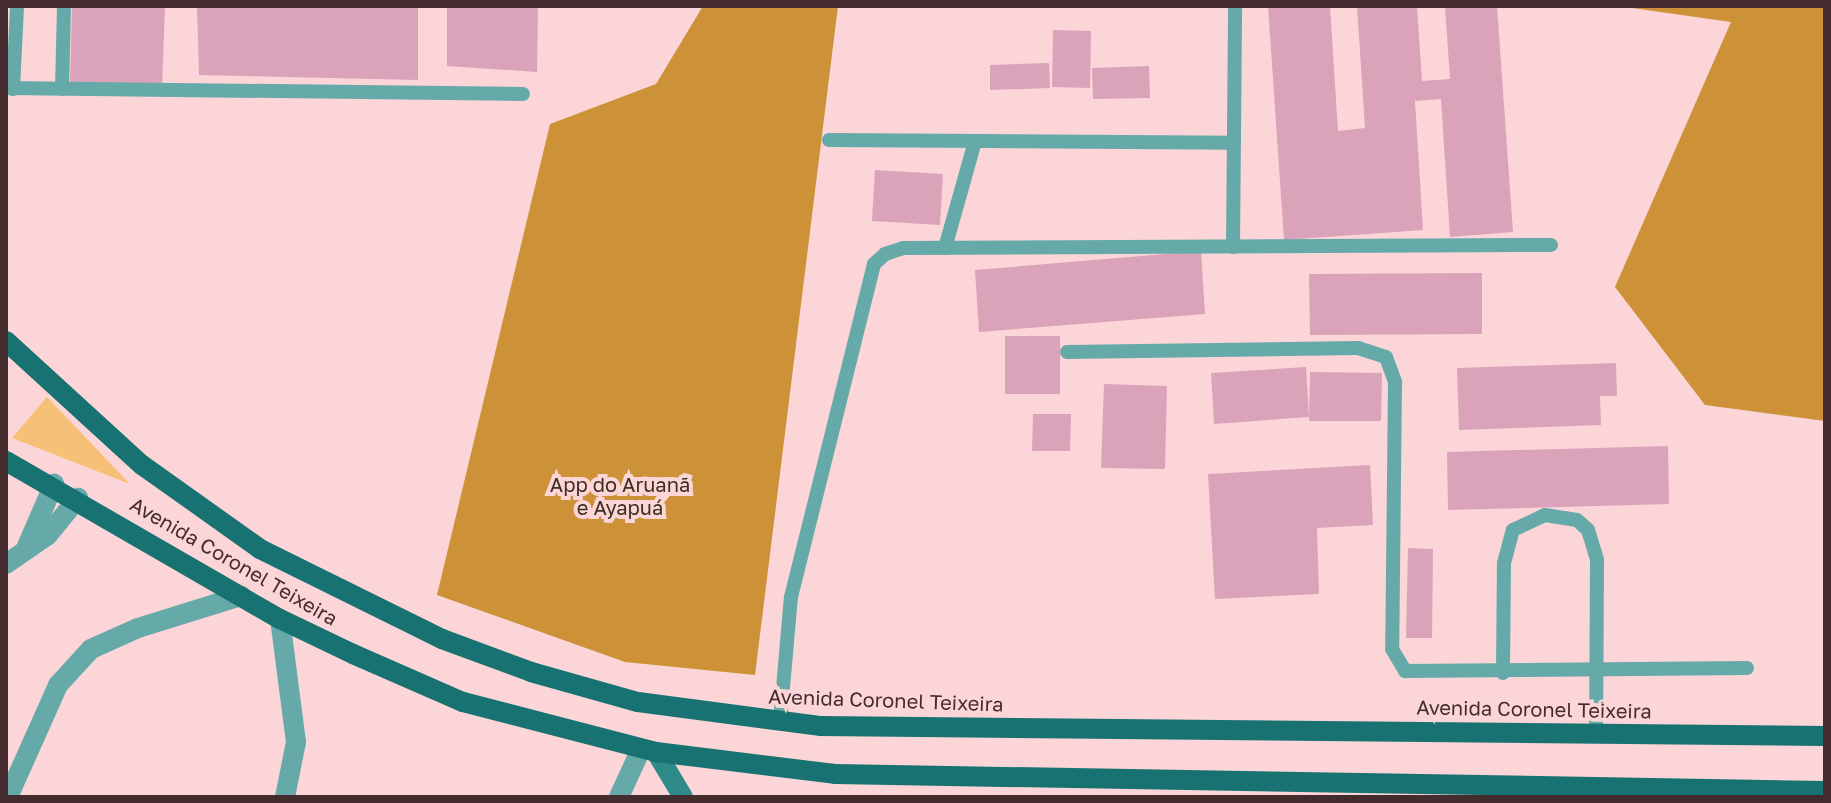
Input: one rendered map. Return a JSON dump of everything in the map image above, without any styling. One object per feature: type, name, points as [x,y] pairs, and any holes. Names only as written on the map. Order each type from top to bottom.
[{"type":"main road","name":"Avenida Coronel Teixeira","points":[[6,341],[142,465],[260,549],[345,594],[531,672],[638,702],[780,722],[1825,736]]},
{"type":"main road","name":"Avenida Coronel Teixeira","points":[[6,461],[54,484],[280,619],[463,702],[648,751],[850,775],[1573,792],[1825,791]]},
{"type":"street","points":[[27,546],[54,484]]},
{"type":"street","points":[[6,564],[27,546],[48,535],[78,498]]},
{"type":"street","points":[[8,797],[58,685],[91,649],[138,628],[241,596]]},
{"type":"street","points":[[280,619],[296,742],[285,797]]},
{"type":"street","points":[[619,797],[648,751],[683,797]]},
{"type":"lane","points":[[17,6],[9,89],[523,94]]},
{"type":"lane","points":[[62,89],[64,6]]},
{"type":"lane","points":[[1233,247],[1235,6]]},
{"type":"lane","points":[[829,140],[1234,143]]},
{"type":"lane","points":[[945,248],[975,141]]},
{"type":"lane","points":[[780,722],[791,597],[874,264],[903,248],[1551,245]]},
{"type":"lane","points":[[1067,352],[1358,348],[1386,357],[1395,382],[1392,649],[1396,662],[1417,674],[1747,668]]},
{"type":"lane","points":[[1503,673],[1507,545],[1513,530],[1545,515],[1577,520],[1595,546],[1596,734]]},
{"type":"shaded area","points":[[47,397],[130,484],[12,438]]},
{"type":"green space","name":"App do Aruanã e Ayapuá","points":[[703,6],[838,6],[755,675],[625,662],[437,595],[550,124],[656,84]]},
{"type":"green space","points":[[1618,6],[1825,6],[1825,421],[1705,405],[1615,287],[1731,22]]},
{"type":"building","points":[[72,6],[165,6],[162,89],[70,85]]},
{"type":"building","points":[[197,6],[418,6],[418,80],[199,75]]},
{"type":"building","points":[[447,6],[538,6],[537,72],[447,66]]},
{"type":"building","points":[[1268,6],[1330,6],[1338,131],[1365,128],[1357,6],[1417,6],[1422,81],[1450,79],[1445,6],[1497,6],[1513,232],[1450,237],[1441,99],[1415,101],[1423,230],[1284,240]]},
{"type":"building","points":[[1053,30],[1091,31],[1090,88],[1052,87]]},
{"type":"building","points":[[1049,63],[1050,88],[990,90],[990,65]]},
{"type":"building","points":[[1149,66],[1150,98],[1093,99],[1092,68]]},
{"type":"building","points":[[875,170],[943,174],[940,225],[872,221]]},
{"type":"building","points":[[1201,251],[1205,314],[979,332],[975,270]]},
{"type":"building","points":[[1482,273],[1482,334],[1310,335],[1309,274]]},
{"type":"building","points":[[1005,336],[1060,336],[1060,394],[1005,394]]},
{"type":"building","points":[[1616,363],[1617,396],[1600,396],[1601,425],[1459,430],[1457,368]]},
{"type":"building","points":[[1306,367],[1309,417],[1214,424],[1211,373]]},
{"type":"building","points":[[1310,372],[1382,373],[1381,421],[1309,421]]},
{"type":"building","points":[[1104,384],[1167,386],[1165,469],[1101,468]]},
{"type":"building","points":[[1033,414],[1071,414],[1070,451],[1032,451]]},
{"type":"building","points":[[1668,446],[1669,504],[1448,510],[1447,452]]},
{"type":"building","points":[[1370,465],[1373,525],[1317,528],[1319,594],[1215,599],[1208,474]]},
{"type":"building","points":[[1408,548],[1433,549],[1432,638],[1406,638]]}]
